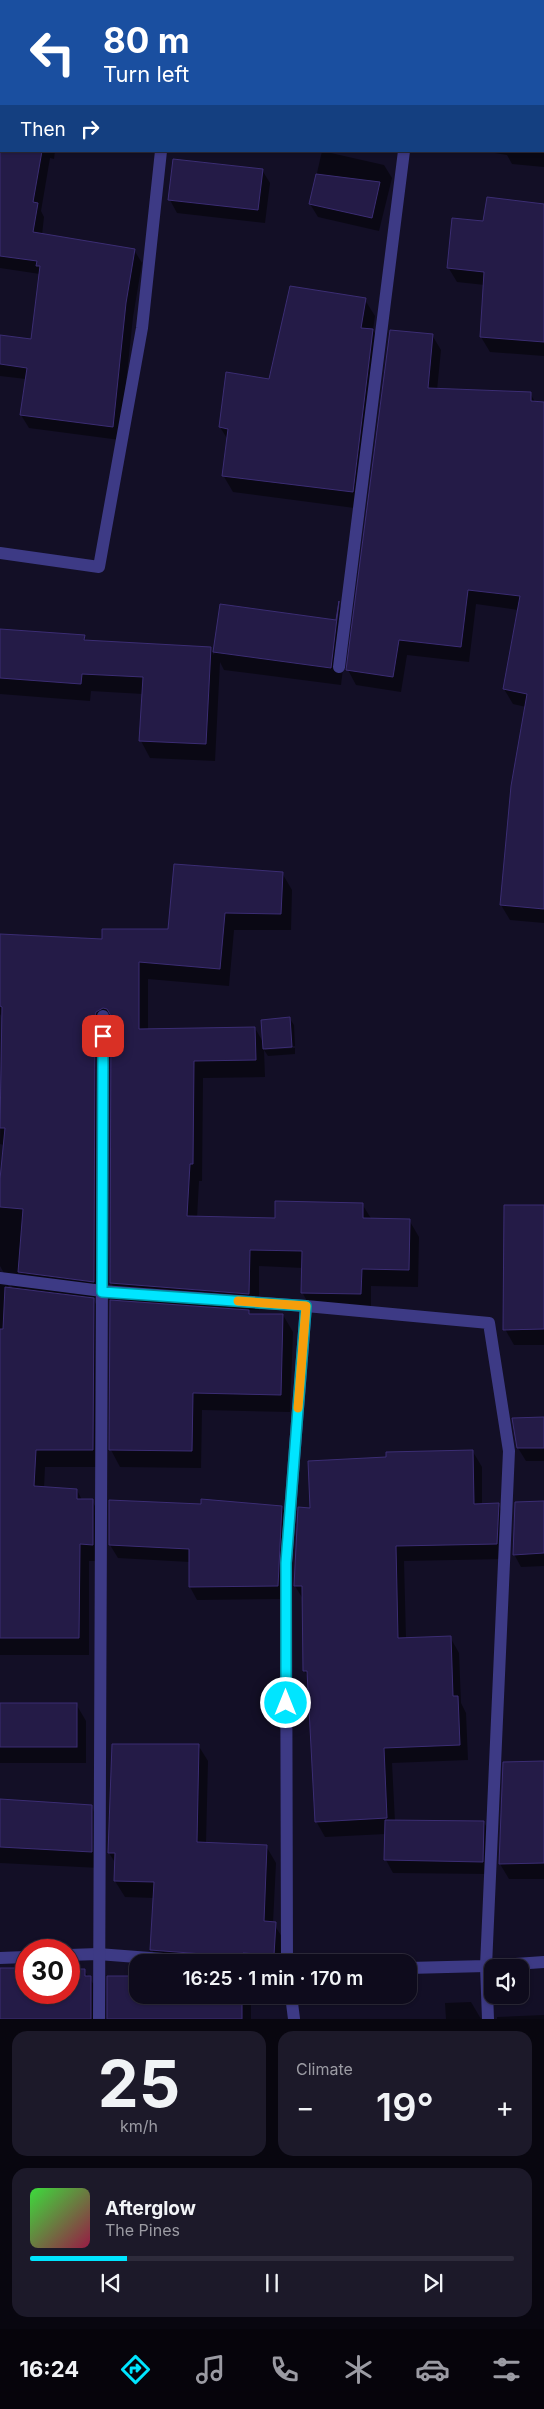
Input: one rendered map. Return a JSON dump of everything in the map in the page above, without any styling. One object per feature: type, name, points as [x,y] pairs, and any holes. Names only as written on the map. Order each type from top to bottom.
[{"type":"street","points":[[0,553],[99,567],[142,328],[161,152]]},
{"type":"street","points":[[340,667],[404,152]]},
{"type":"street","points":[[99,2019],[104,1016]]},
{"type":"street","points":[[0,1278],[102,1292],[306,1306],[489,1323],[509,1451],[486,1959]]},
{"type":"street","points":[[286,1954],[286,1563],[306,1306]]},
{"type":"street","points":[[80,1955],[129,1956]]},
{"type":"street","points":[[0,1958],[15,1957]]},
{"type":"street","points":[[529,1963],[544,1962]]},
{"type":"street","points":[[417,1968],[484,1966]]},
{"type":"street","points":[[292,2004],[294,2019]]},
{"type":"street","points":[[487,2004],[488,2019]]},
{"type":"building","points":[[0,152],[42,152],[33,202],[38,203],[33,232],[135,249],[126,303],[113,427],[20,415],[27,368],[0,364],[0,335],[31,339],[40,266],[36,266],[37,261],[0,256]]},
{"type":"building","points":[[173,159],[263,169],[258,210],[168,200]]},
{"type":"building","points":[[316,174],[380,182],[372,218],[309,204]]},
{"type":"building","points":[[487,197],[544,204],[544,342],[480,337],[484,272],[447,268],[452,218],[483,221]]},
{"type":"building","points":[[290,286],[366,298],[361,328],[373,329],[353,492],[222,476],[228,429],[219,427],[226,372],[269,379]]},
{"type":"building","points":[[390,330],[433,334],[428,388],[531,392],[531,401],[544,402],[544,909],[500,905],[511,786],[527,694],[503,689],[520,596],[468,590],[461,647],[399,640],[393,677],[346,670]]},
{"type":"building","points":[[339,601],[331,668],[213,652],[220,604],[336,620]]},
{"type":"building","points":[[0,629],[85,635],[84,640],[211,647],[206,744],[139,741],[143,677],[82,674],[81,684],[0,678]]},
{"type":"building","points":[[174,864],[283,872],[281,914],[225,913],[220,969],[139,962],[139,1029],[255,1027],[256,1060],[194,1061],[193,1164],[190,1164],[187,1216],[275,1218],[275,1201],[363,1203],[363,1218],[410,1219],[409,1270],[362,1269],[361,1294],[301,1293],[302,1251],[250,1250],[249,1294],[110,1283],[111,1016],[107,1009],[103,1008],[96,1012],[95,1016],[94,1282],[18,1272],[23,1209],[0,1207],[0,1179],[5,1128],[0,1128],[2,1007],[0,1006],[0,934],[102,939],[102,929],[168,929]]},
{"type":"building","points":[[290,1017],[292,1047],[263,1049],[261,1020]]},
{"type":"building","points":[[504,1205],[544,1205],[544,1329],[503,1330]]},
{"type":"building","points":[[5,1287],[94,1298],[93,1450],[36,1450],[34,1486],[77,1489],[77,1499],[93,1499],[93,1545],[80,1544],[79,1638],[0,1638],[0,1329],[3,1329]]},
{"type":"building","points":[[110,1300],[249,1310],[249,1314],[283,1314],[281,1395],[193,1393],[192,1451],[109,1450]]},
{"type":"building","points":[[544,1417],[544,1448],[517,1448],[512,1418]]},
{"type":"building","points":[[473,1450],[474,1504],[499,1503],[497,1544],[396,1546],[398,1638],[451,1636],[453,1696],[458,1696],[460,1745],[384,1748],[387,1818],[315,1822],[307,1671],[303,1671],[302,1586],[294,1586],[298,1507],[310,1508],[308,1461],[386,1457],[386,1452]]},
{"type":"building","points":[[201,1499],[282,1506],[278,1586],[189,1587],[189,1549],[109,1545],[109,1500],[201,1504]]},
{"type":"building","points":[[544,1501],[544,1553],[513,1555],[515,1502]]},
{"type":"building","points":[[0,1703],[77,1703],[77,1747],[0,1747]]},
{"type":"building","points":[[112,1744],[199,1744],[197,1842],[267,1845],[264,1921],[276,1922],[274,1954],[203,1954],[150,1950],[154,1882],[114,1881],[115,1853],[108,1853]]},
{"type":"building","points":[[544,1761],[544,1863],[499,1864],[503,1762]]},
{"type":"building","points":[[0,1799],[92,1805],[92,1852],[0,1847]]},
{"type":"building","points":[[385,1820],[484,1821],[483,1862],[384,1860]]},
{"type":"building","points":[[0,1968],[15,1968],[15,2004],[80,2004],[80,1969],[85,1969],[85,1976],[91,1976],[91,2019],[0,2019]]},
{"type":"building","points":[[107,1976],[129,1976],[129,2004],[242,2004],[242,2019],[107,2019]]},
{"type":"slow traffic","points":[[238,1301],[306,1306],[298,1408]]},
{"type":"route","points":[[103,1036],[102,1292],[306,1306],[286,1563],[286,1703]]}]
